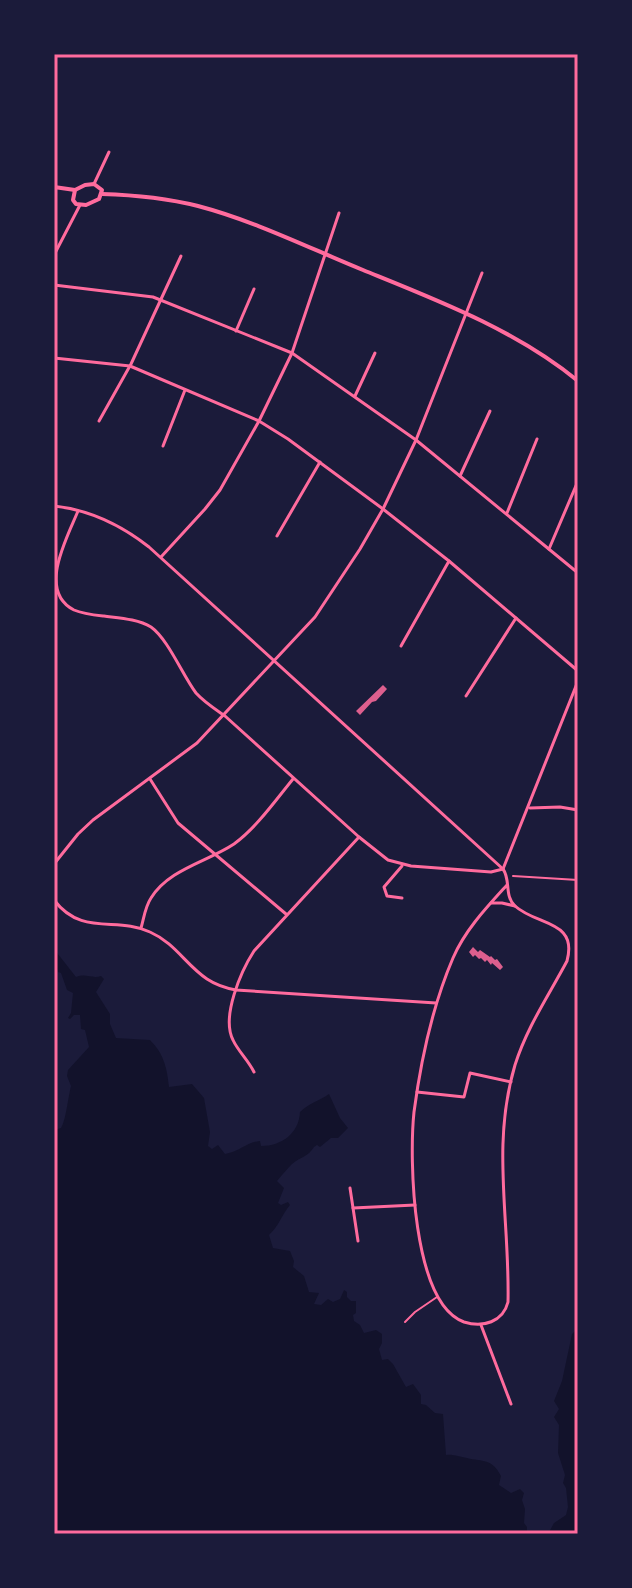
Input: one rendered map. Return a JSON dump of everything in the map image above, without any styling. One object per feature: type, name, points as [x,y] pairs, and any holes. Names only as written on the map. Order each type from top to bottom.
[{"type":"street","points":[[94,184],[109,152]]},
{"type":"street","points":[[54,187],[75,190],[94,184],[100,187],[102,194],[91,204],[80,205],[73,200],[75,190]]},
{"type":"street","points":[[102,194],[162,199],[240,220],[466,314],[531,347],[578,381]]},
{"type":"street","points":[[54,255],[80,205]]},
{"type":"street","points":[[161,558],[220,490],[259,421],[292,353],[339,213]]},
{"type":"street","points":[[99,421],[130,366],[181,256]]},
{"type":"street","points":[[54,864],[93,820],[197,743],[315,617],[383,509],[416,440],[482,273]]},
{"type":"street","points":[[54,285],[153,297],[292,353],[416,440],[578,573]]},
{"type":"street","points":[[236,331],[254,289]]},
{"type":"street","points":[[355,396],[375,353]]},
{"type":"street","points":[[54,358],[130,366],[259,421],[383,509],[578,671]]},
{"type":"street","points":[[163,446],[185,390]]},
{"type":"street","points":[[460,476],[490,411]]},
{"type":"street","points":[[506,514],[537,439]]},
{"type":"street","points":[[277,536],[320,462]]},
{"type":"street","points":[[549,549],[578,481]]},
{"type":"street","points":[[54,506],[107,520],[134,535],[161,558],[503,869],[507,876],[509,897],[515,906]]},
{"type":"street","points":[[78,511],[54,576],[63,602],[87,614],[129,620],[151,627],[196,692],[388,860],[403,865],[491,872],[503,869]]},
{"type":"street","points":[[401,646],[449,561]]},
{"type":"street","points":[[466,696],[516,618]]},
{"type":"street","points":[[503,869],[578,681]]},
{"type":"street","points":[[141,928],[149,901],[159,887],[233,844],[294,778]]},
{"type":"street","points":[[150,779],[178,823],[286,914]]},
{"type":"street","points":[[528,808],[578,810]]},
{"type":"street","points":[[254,1072],[232,1040],[230,1031],[229,1020],[242,972],[254,951],[286,914],[359,837]]},
{"type":"street","points":[[402,898],[387,896],[384,887],[403,865]]},
{"type":"street","points":[[490,903],[515,906],[560,929],[568,937],[570,949],[567,961],[530,1026],[515,1065],[507,1103],[501,1167],[508,1302],[505,1312],[491,1323],[481,1325],[458,1320],[437,1297],[424,1261],[415,1205],[413,1140],[424,1050],[436,1003],[454,955],[469,929],[490,903],[507,885]]},
{"type":"street","points":[[54,900],[65,911],[89,923],[141,928],[168,942],[205,978],[220,987],[436,1003]]},
{"type":"street","points":[[417,1092],[464,1097],[470,1073],[511,1082]]},
{"type":"street","points":[[350,1188],[358,1241]]},
{"type":"street","points":[[353,1208],[415,1205]]},
{"type":"street","points":[[481,1325],[511,1404]]},
{"type":"lane","points":[[405,1322],[437,1297]]},
{"type":"path","points":[[507,876],[578,880]]},
{"type":"shaded area","points":[[54,949],[76,977],[101,976],[104,979],[96,992],[110,1014],[110,1024],[116,1038],[150,1040],[164,1062],[169,1087],[192,1084],[204,1098],[210,1132],[208,1146],[212,1149],[218,1145],[225,1154],[260,1141],[261,1146],[276,1144],[293,1132],[300,1112],[329,1094],[348,1128],[338,1138],[331,1138],[320,1147],[314,1147],[277,1181],[284,1188],[278,1203],[288,1202],[290,1205],[269,1235],[273,1248],[290,1251],[293,1267],[304,1276],[309,1292],[319,1293],[314,1304],[340,1299],[344,1290],[351,1301],[356,1301],[354,1321],[364,1333],[376,1330],[382,1334],[379,1349],[382,1360],[388,1359],[393,1364],[406,1387],[413,1384],[421,1395],[421,1404],[435,1413],[443,1414],[446,1455],[491,1463],[501,1476],[499,1485],[511,1493],[520,1489],[524,1493],[522,1500],[527,1534],[54,1534],[54,1130],[61,1128],[66,1114],[71,1086],[68,1070],[89,1047],[85,1030],[81,1029],[80,1015],[68,1018],[73,993],[67,990],[58,972]]},
{"type":"shaded area","points":[[578,1322],[578,1534],[548,1534],[554,1523],[566,1515],[568,1507],[563,1483],[565,1475],[558,1453],[559,1425],[554,1417],[559,1409],[554,1401]]},
{"type":"building","points":[[383,685],[387,689],[360,715],[356,711]]},
{"type":"building","points":[[473,947],[497,959],[503,967],[500,970],[487,960],[473,957],[469,952]]}]
